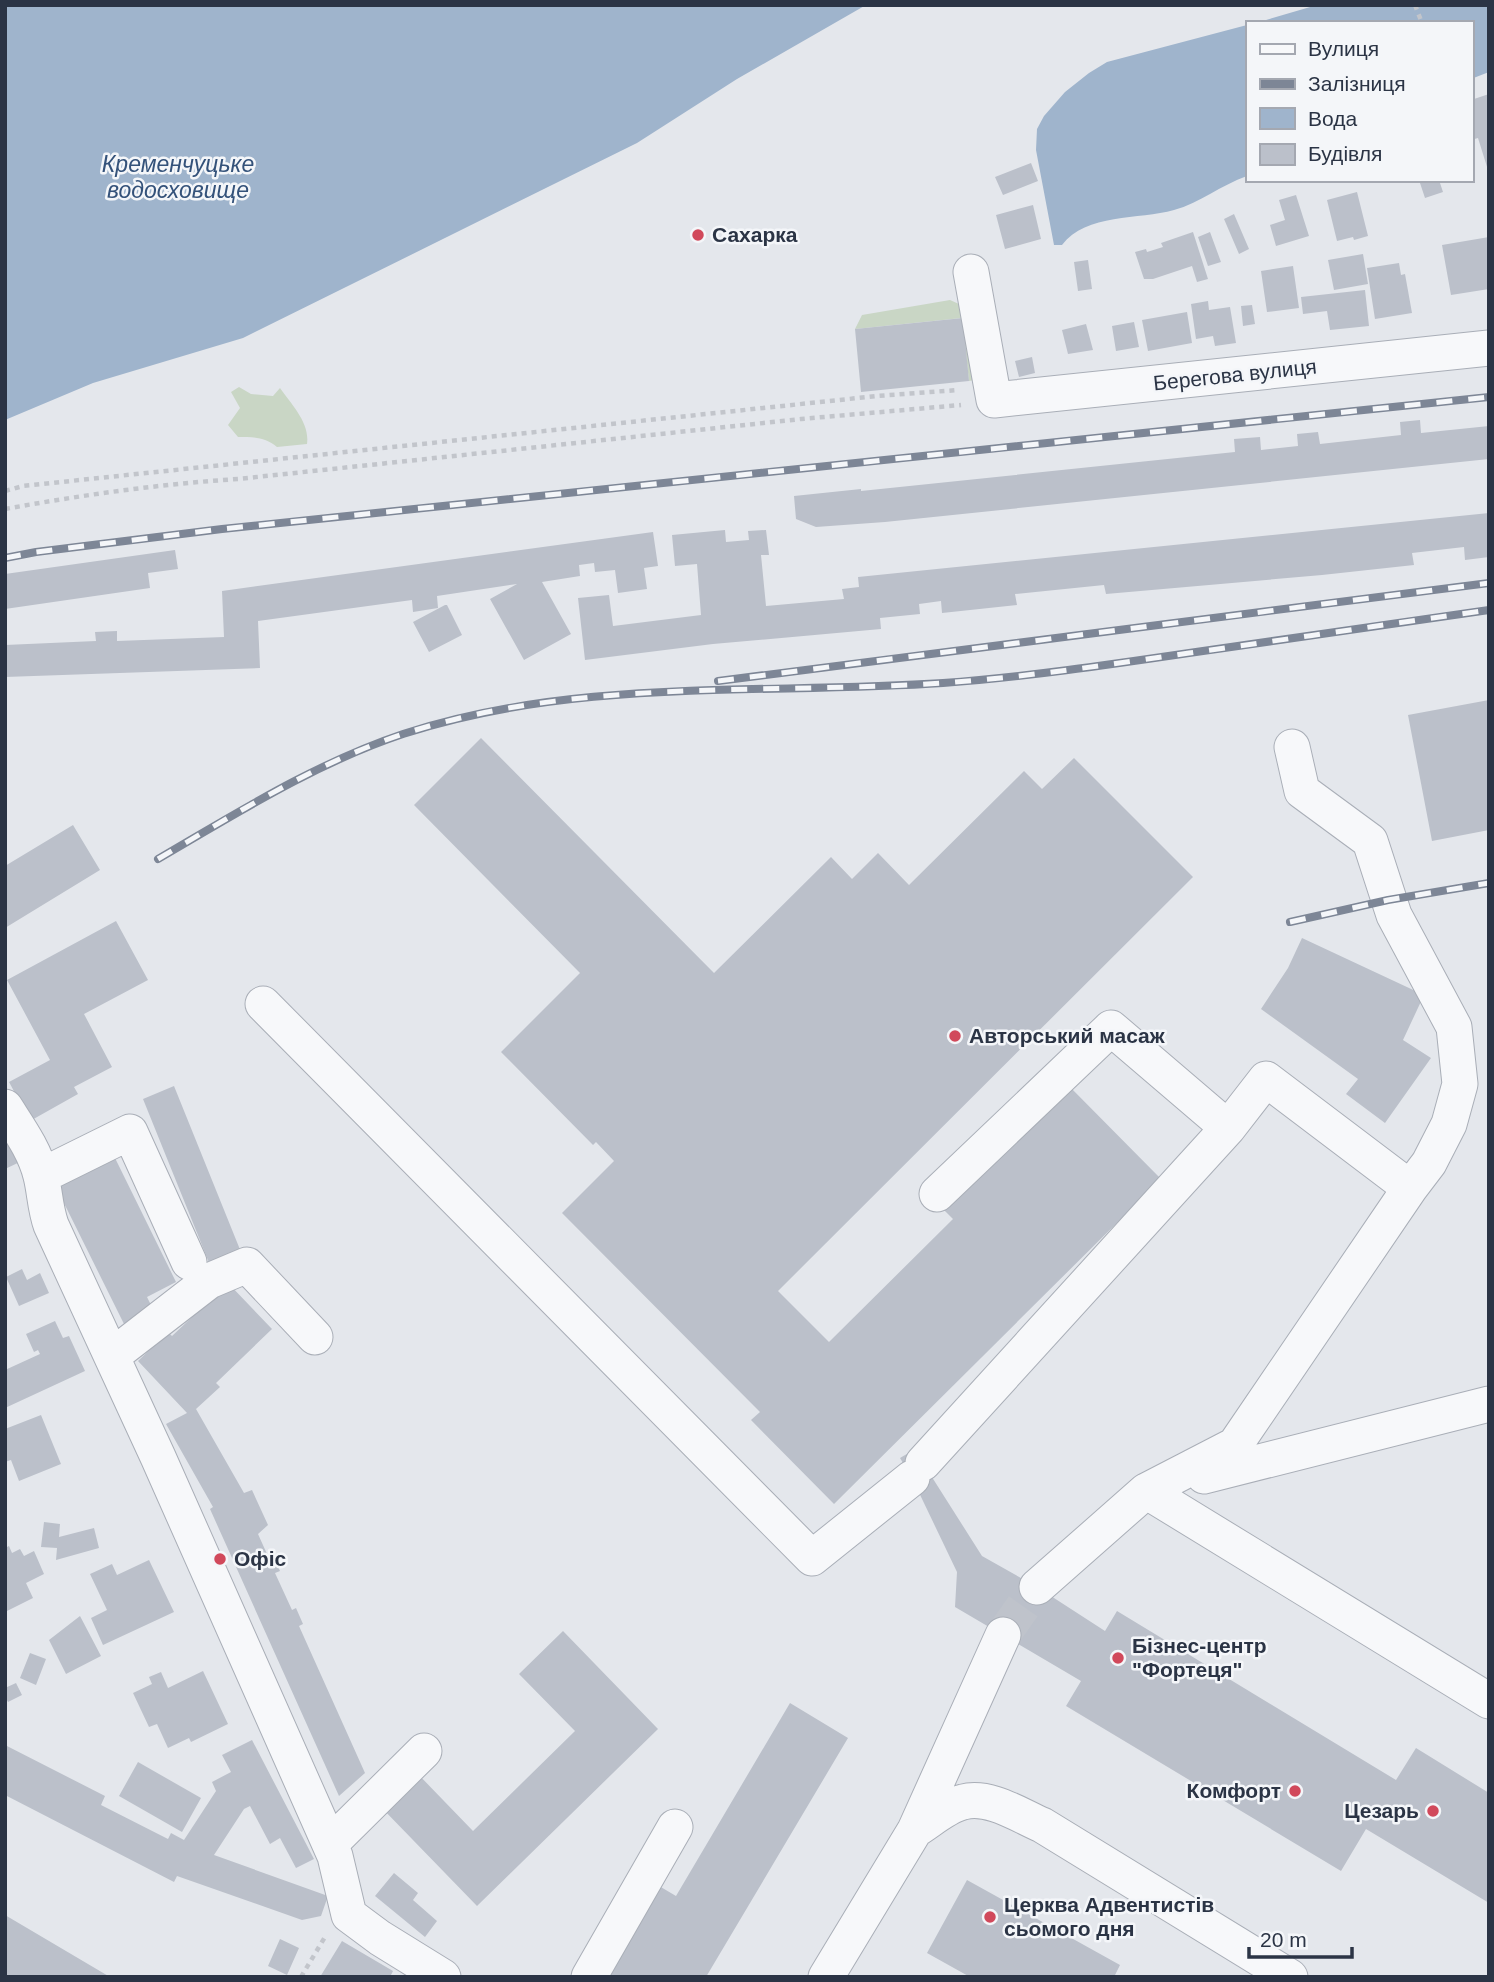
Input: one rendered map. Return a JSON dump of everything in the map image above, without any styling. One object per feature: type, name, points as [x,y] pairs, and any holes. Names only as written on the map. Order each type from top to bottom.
[{"type":"street","points":[[971,272],[993,393]]},
{"type":"street","name":"Берегова вулиця","points":[[993,393],[1489,348]]},
{"type":"street","points":[[1037,1587],[1146,1491],[1235,1445],[1429,1163],[1449,1124],[1460,1084],[1454,1027],[1394,915],[1370,841],[1302,791],[1292,747]]},
{"type":"street","points":[[263,1004],[812,1558],[918,1470],[1228,1128],[1266,1079],[1410,1188]]},
{"type":"street","points":[[937,1194],[1111,1028],[1228,1128]]},
{"type":"street","points":[[5,1107],[28,1144],[41,1176],[51,1224],[330,1844],[349,1915],[380,1938],[443,1977]]},
{"type":"street","points":[[41,1176],[130,1132],[189,1262]]},
{"type":"street","points":[[112,1356],[209,1281],[247,1265],[315,1336]]},
{"type":"street","points":[[1146,1491],[1489,1404]]},
{"type":"street","points":[[1146,1491],[1489,1701]]},
{"type":"street","points":[[826,1977],[915,1830],[1003,1635]]},
{"type":"street","points":[[330,1844],[424,1751]]},
{"type":"street","points":[[915,1830],[961,1802],[975,1800],[1000,1807],[1042,1825],[1290,1977]]},
{"type":"street","points":[[589,1977],[675,1827]]},
{"type":"path","points":[[5,491],[23,486],[863,398],[993,393]]},
{"type":"path","points":[[5,509],[188,482],[972,404],[993,393]]},
{"type":"path","points":[[301,1977],[325,1936]]},
{"type":"green space","points":[[950,300],[968,308],[987,378],[969,381],[962,318],[855,329],[862,315]]},
{"type":"green space","points":[[239,387],[251,394],[273,396],[280,388],[303,422],[307,444],[277,447],[263,439],[238,437],[228,425],[240,408],[231,392]]},
{"type":"water","name":"Кременчуцьке водосховище","points":[[5,5],[866,5],[737,79],[637,143],[243,338],[93,383],[5,420]]},
{"type":"water","points":[[1317,5],[1489,5],[1489,72],[1473,78],[1473,21],[1263,21]]},
{"type":"water","points":[[1246,25],[1246,176],[1184,207],[1099,222],[1072,235],[1062,245],[1054,245],[1036,150],[1037,129],[1044,116],[1065,92],[1107,62]]},
{"type":"building","points":[[1489,94],[1488,170],[1478,138],[1473,139],[1473,99]]},
{"type":"building","points":[[1031,163],[1038,181],[1003,195],[995,177]]},
{"type":"building","points":[[1420,182],[1440,182],[1443,192],[1425,198]]},
{"type":"building","points":[[1357,192],[1368,236],[1337,241],[1327,200]]},
{"type":"building","points":[[1296,195],[1309,236],[1276,246],[1270,225],[1285,220],[1279,200]]},
{"type":"building","points":[[1033,205],[1041,239],[1005,249],[996,215]]},
{"type":"building","points":[[1234,214],[1249,249],[1239,254],[1224,219]]},
{"type":"building","points":[[1193,232],[1208,279],[1197,282],[1192,266],[1153,279],[1144,279],[1135,252],[1146,249],[1147,252],[1163,247],[1161,243]]},
{"type":"building","points":[[1210,232],[1221,262],[1208,266],[1198,237]]},
{"type":"building","points":[[1489,237],[1489,289],[1451,295],[1442,245]]},
{"type":"building","points":[[1363,254],[1368,284],[1334,290],[1328,260]]},
{"type":"building","points":[[1088,260],[1092,289],[1078,291],[1074,262]]},
{"type":"building","points":[[1399,263],[1401,275],[1405,274],[1412,313],[1375,319],[1367,268]]},
{"type":"building","points":[[1293,266],[1299,308],[1267,312],[1261,271]]},
{"type":"building","points":[[1365,290],[1369,326],[1330,330],[1327,311],[1303,314],[1301,297]]},
{"type":"building","points":[[1208,301],[1209,310],[1230,307],[1236,343],[1215,346],[1213,336],[1196,339],[1191,304]]},
{"type":"building","points":[[1252,305],[1255,324],[1243,326],[1241,306]]},
{"type":"building","points":[[1187,312],[1192,343],[1148,351],[1142,320]]},
{"type":"building","points":[[963,318],[969,381],[861,392],[855,329]]},
{"type":"building","points":[[1134,322],[1139,347],[1116,351],[1112,326]]},
{"type":"building","points":[[1086,324],[1093,350],[1068,354],[1062,330]]},
{"type":"building","points":[[1032,357],[1035,373],[1019,377],[1015,361]]},
{"type":"building","points":[[1420,420],[1421,433],[1489,426],[1489,459],[885,522],[816,527],[796,519],[794,496],[1235,452],[1234,439],[1260,437],[1261,450],[1298,446],[1297,434],[1318,432],[1320,444],[1401,435],[1400,422]]},
{"type":"building","points":[[1489,513],[1489,557],[1465,560],[1464,547],[1412,553],[1414,565],[1106,594],[1104,585],[1015,594],[1017,605],[942,613],[941,601],[919,604],[920,614],[880,618],[881,629],[713,644],[585,660],[578,598],[609,595],[613,626],[701,615],[697,564],[675,566],[672,535],[725,530],[726,542],[749,540],[748,531],[766,530],[769,555],[761,555],[766,606],[844,599],[842,589],[859,587],[858,577]]},
{"type":"building","points":[[653,532],[658,566],[644,568],[647,589],[618,593],[615,570],[595,572],[594,563],[579,565],[580,576],[542,582],[571,634],[524,660],[490,599],[517,584],[437,596],[438,608],[413,612],[412,600],[258,621],[260,668],[5,677],[5,645],[96,641],[95,632],[117,631],[117,641],[224,637],[222,591]]},
{"type":"building","points":[[175,550],[178,569],[148,573],[150,588],[5,609],[5,574]]},
{"type":"building","points":[[445,605],[462,635],[429,652],[413,622]]},
{"type":"building","points":[[1489,700],[1489,830],[1432,841],[1408,715]]},
{"type":"building","points":[[481,738],[714,973],[831,857],[852,879],[878,853],[909,885],[1024,771],[1042,789],[1074,758],[1193,877],[778,1291],[829,1342],[953,1219],[944,1210],[1069,1086],[1161,1179],[834,1504],[751,1420],[760,1412],[562,1213],[614,1161],[596,1142],[593,1145],[501,1052],[580,973],[414,805]]},
{"type":"building","points":[[73,825],[100,870],[5,928],[5,866]]},
{"type":"building","points":[[116,921],[148,980],[84,1014],[112,1067],[74,1087],[78,1094],[30,1121],[9,1082],[50,1060],[7,980]]},
{"type":"building","points":[[1302,938],[1424,995],[1403,1040],[1431,1058],[1385,1123],[1346,1094],[1358,1079],[1261,1009],[1288,968]]},
{"type":"building","points":[[174,1086],[243,1257],[212,1270],[143,1099]]},
{"type":"building","points":[[5,1138],[22,1161],[5,1169]]},
{"type":"building","points":[[115,1158],[176,1282],[147,1297],[154,1311],[125,1326],[56,1187]]},
{"type":"building","points":[[22,1269],[27,1280],[40,1273],[49,1293],[19,1306],[6,1277]]},
{"type":"building","points":[[228,1283],[272,1329],[216,1383],[220,1387],[196,1409],[244,1493],[252,1490],[268,1525],[258,1534],[267,1554],[271,1552],[280,1571],[275,1573],[292,1610],[296,1608],[303,1624],[299,1626],[365,1773],[339,1796],[210,1509],[213,1507],[166,1424],[187,1413],[138,1361],[168,1332],[172,1336]]},
{"type":"building","points":[[55,1321],[63,1338],[69,1336],[85,1371],[5,1408],[5,1370],[40,1354],[38,1350],[34,1352],[26,1334]]},
{"type":"building","points":[[41,1415],[61,1464],[19,1481],[11,1460],[5,1462],[5,1429]]},
{"type":"building","name":"Бізнес-центр \"Фортеця\"","points":[[917,1448],[923,1463],[982,1556],[1037,1587],[1105,1631],[1117,1611],[1396,1780],[1416,1748],[1489,1793],[1489,1903],[1366,1829],[1341,1871],[1066,1706],[1081,1681],[955,1607],[957,1572],[900,1458]]},
{"type":"building","points":[[44,1522],[60,1524],[59,1537],[94,1528],[99,1548],[56,1560],[57,1548],[41,1547]]},
{"type":"building","points":[[9,1546],[12,1553],[20,1549],[24,1556],[34,1551],[44,1574],[26,1583],[33,1598],[5,1612],[5,1548]]},
{"type":"building","points":[[149,1560],[174,1612],[103,1645],[91,1618],[107,1610],[90,1574],[112,1564],[117,1575]]},
{"type":"building","points":[[80,1616],[101,1656],[66,1674],[49,1640]]},
{"type":"building","points":[[563,1631],[658,1729],[477,1906],[380,1806],[415,1771],[473,1831],[575,1731],[519,1674]]},
{"type":"building","points":[[30,1653],[46,1659],[36,1685],[20,1678]]},
{"type":"building","points":[[203,1671],[228,1724],[191,1742],[189,1738],[168,1748],[157,1724],[149,1727],[133,1693],[152,1684],[149,1677],[161,1672],[168,1688]]},
{"type":"building","points":[[16,1683],[22,1695],[8,1702],[5,1688]]},
{"type":"building","points":[[790,1703],[848,1738],[706,1977],[598,1977],[654,1883],[676,1896]]},
{"type":"building","points":[[252,1740],[314,1859],[296,1868],[280,1838],[270,1844],[250,1806],[244,1809],[214,1855],[328,1896],[321,1916],[302,1920],[177,1876],[174,1882],[5,1795],[5,1745],[105,1796],[101,1805],[168,1839],[171,1833],[184,1840],[216,1791],[212,1782],[231,1772],[222,1755]]},
{"type":"building","points":[[138,1762],[201,1798],[182,1832],[119,1796]]},
{"type":"building","points":[[394,1873],[418,1893],[413,1900],[437,1921],[425,1937],[375,1896]]},
{"type":"building","name":"Церква Адвентистів сьомого дня","points":[[967,1880],[1120,1965],[1114,1977],[970,1977],[927,1953]]},
{"type":"building","points":[[5,1915],[110,1977],[5,1977]]},
{"type":"building","points":[[280,1939],[299,1948],[287,1975],[268,1966]]},
{"type":"building","points":[[342,1941],[393,1971],[390,1977],[320,1977]]},
{"type":"tunnel","points":[[1003,1635],[1037,1587]]},
{"type":"railway","points":[[5,558],[222,529],[1489,397]]},
{"type":"railway","points":[[718,681],[1489,583]]},
{"type":"railway","points":[[158,859],[247,807],[339,759],[403,734],[469,716],[603,696],[943,683],[1004,677],[1128,662],[1489,610]]},
{"type":"railway","points":[[1290,922],[1388,900],[1489,883]]},
{"type":"place","name":"Сахарка","points":[[698,235]]},
{"type":"place","name":"Авторський масаж","points":[[955,1036]]},
{"type":"place","name":"Офіс","points":[[220,1559]]},
{"type":"place","name":"Бізнес-центр \"Фортеця\"","points":[[1118,1658]]},
{"type":"place","name":"Комфорт","points":[[1295,1791]]},
{"type":"place","name":"Цезарь","points":[[1433,1811]]},
{"type":"place","name":"Церква Адвентистів сьомого дня","points":[[990,1917]]}]
